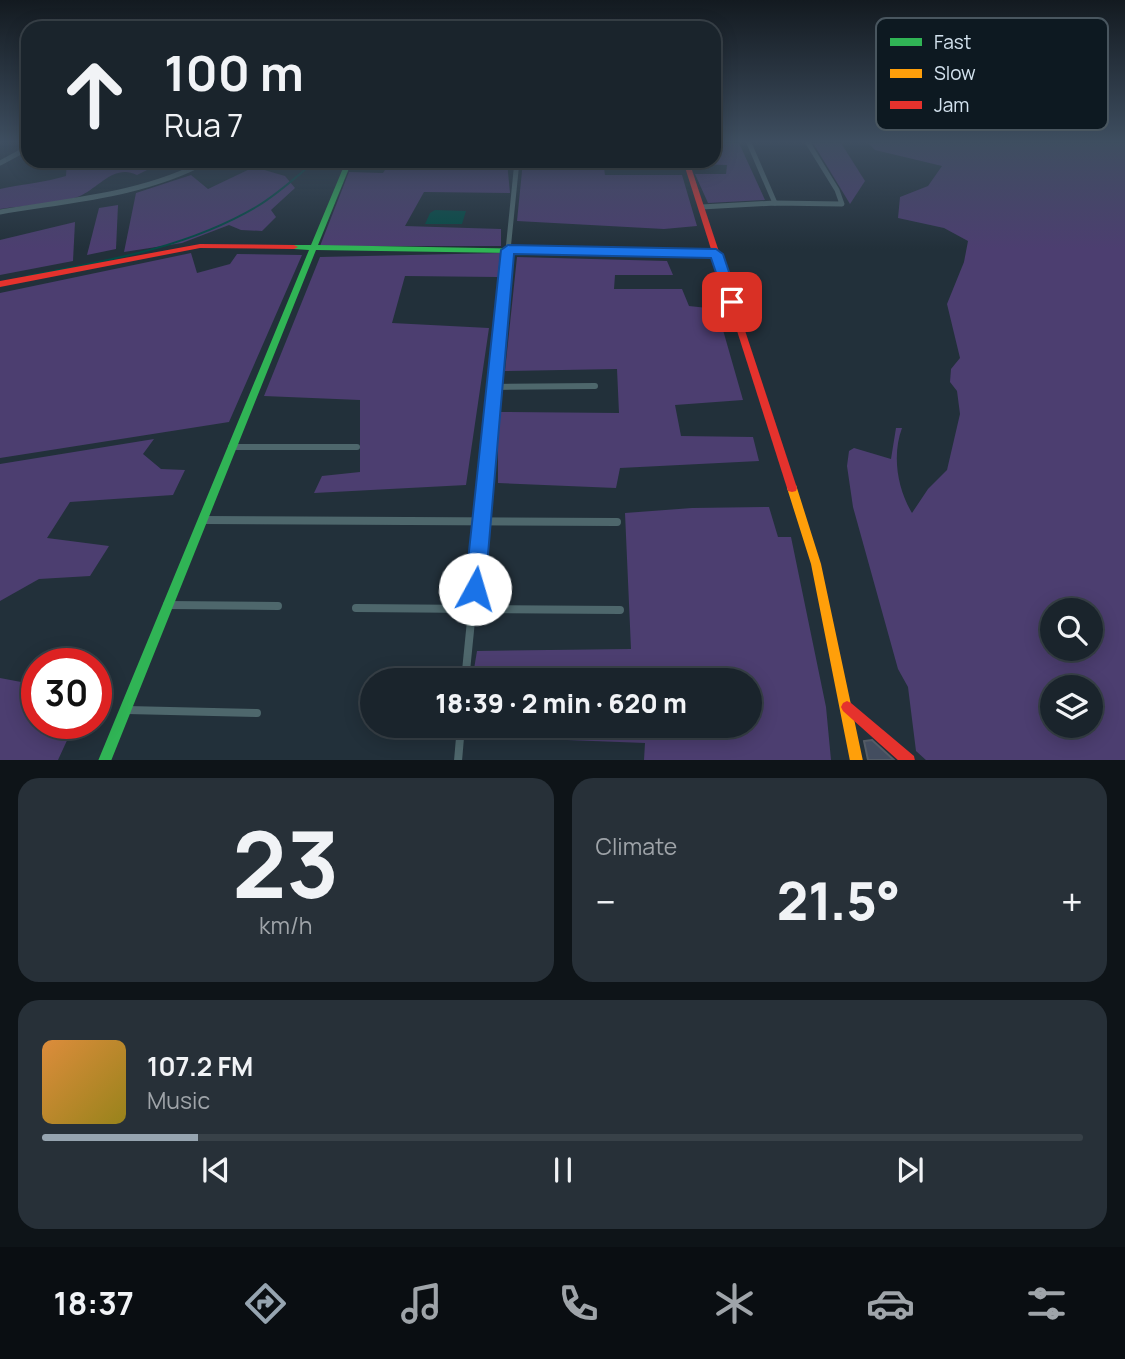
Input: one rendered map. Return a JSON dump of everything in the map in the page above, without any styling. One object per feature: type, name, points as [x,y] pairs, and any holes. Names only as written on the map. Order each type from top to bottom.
[{"type":"street","points":[[0,212],[170,178]]},
{"type":"street","points":[[104,760],[342,178]]},
{"type":"street","points":[[466,668],[515,178]]},
{"type":"street","points":[[692,178],[816,564],[857,760]]},
{"type":"street","points":[[764,178],[775,203]]},
{"type":"street","points":[[701,207],[775,203],[842,204],[829,178]]},
{"type":"street","points":[[0,284],[192,247],[716,254]]},
{"type":"street","points":[[494,387],[595,386]]},
{"type":"street","points":[[231,447],[357,447]]},
{"type":"street","points":[[203,520],[617,523]]},
{"type":"street","points":[[167,605],[278,606]]},
{"type":"street","points":[[356,608],[620,610]]},
{"type":"street","points":[[846,706],[908,760]]},
{"type":"street","points":[[127,710],[257,713]]},
{"type":"street","points":[[849,726],[850,760]]},
{"type":"street","points":[[458,760],[460,738]]},
{"type":"shaded area","points":[[107,178],[75,198],[0,209],[0,189],[49,180]]},
{"type":"shaded area","points":[[180,178],[195,178],[208,189],[230,178],[287,178],[295,188],[271,210],[276,217],[262,231],[241,230],[229,225],[182,243],[124,252],[136,193]]},
{"type":"shaded area","points":[[346,178],[509,178],[510,193],[424,192],[405,226],[501,229],[501,246],[320,246]]},
{"type":"shaded area","points":[[521,178],[683,178],[697,226],[664,229],[517,221]]},
{"type":"shaded area","points":[[697,178],[755,178],[765,200],[708,203]]},
{"type":"shaded area","points":[[835,178],[863,178],[865,181],[850,204]]},
{"type":"shaded area","points":[[933,178],[1125,178],[1125,760],[926,760],[916,751],[908,687],[898,669],[853,507],[847,466],[849,451],[854,448],[891,459],[896,428],[902,428],[897,449],[898,471],[903,493],[912,513],[928,489],[947,470],[960,414],[957,391],[950,382],[951,369],[960,358],[947,304],[964,262],[968,241],[944,228],[898,218],[900,197],[928,186]]},
{"type":"shaded area","points":[[118,205],[116,249],[87,255],[99,208]]},
{"type":"shaded area","points":[[435,210],[466,211],[462,224],[425,224],[430,213]]},
{"type":"shaded area","points":[[75,222],[73,261],[0,275],[0,240]]},
{"type":"shaded area","points":[[191,253],[197,273],[230,264],[237,254],[302,255],[229,422],[0,458],[0,293]]},
{"type":"shaded area","points":[[500,253],[498,277],[405,276],[392,323],[489,328],[466,485],[314,493],[322,476],[360,472],[360,400],[264,396],[320,257]]},
{"type":"shaded area","points":[[517,257],[667,261],[673,275],[615,275],[614,289],[682,289],[689,306],[717,309],[743,400],[675,405],[681,436],[753,437],[759,461],[620,468],[616,488],[498,483],[498,412],[619,413],[617,369],[505,371]]},
{"type":"shaded area","points":[[154,439],[143,454],[161,469],[185,470],[173,495],[70,502],[47,538],[109,546],[90,576],[39,579],[0,601],[0,464]]},
{"type":"shaded area","points":[[769,507],[778,537],[791,537],[826,707],[831,760],[644,760],[645,743],[516,738],[762,738],[762,668],[474,668],[477,651],[631,649],[625,513],[692,508]]},
{"type":"shaded area","points":[[0,678],[21,682],[21,739],[68,739],[58,760],[0,760]]},
{"type":"building","points":[[872,740],[894,760],[868,760],[864,741]]},
{"type":"waterway","points":[[27,276],[145,251],[202,233],[256,207],[295,178]]},
{"type":"traffic: fast","points":[[104,760],[342,178]]},
{"type":"traffic: fast","points":[[294,247],[716,254]]},
{"type":"traffic: slow","points":[[792,488],[816,564],[857,760]]},
{"type":"traffic: jam","points":[[692,178],[792,488]]},
{"type":"traffic: jam","points":[[0,284],[200,246],[294,247]]},
{"type":"traffic: jam","points":[[847,707],[908,760]]},
{"type":"route","points":[[475,589],[508,250],[716,254],[732,302]]}]
